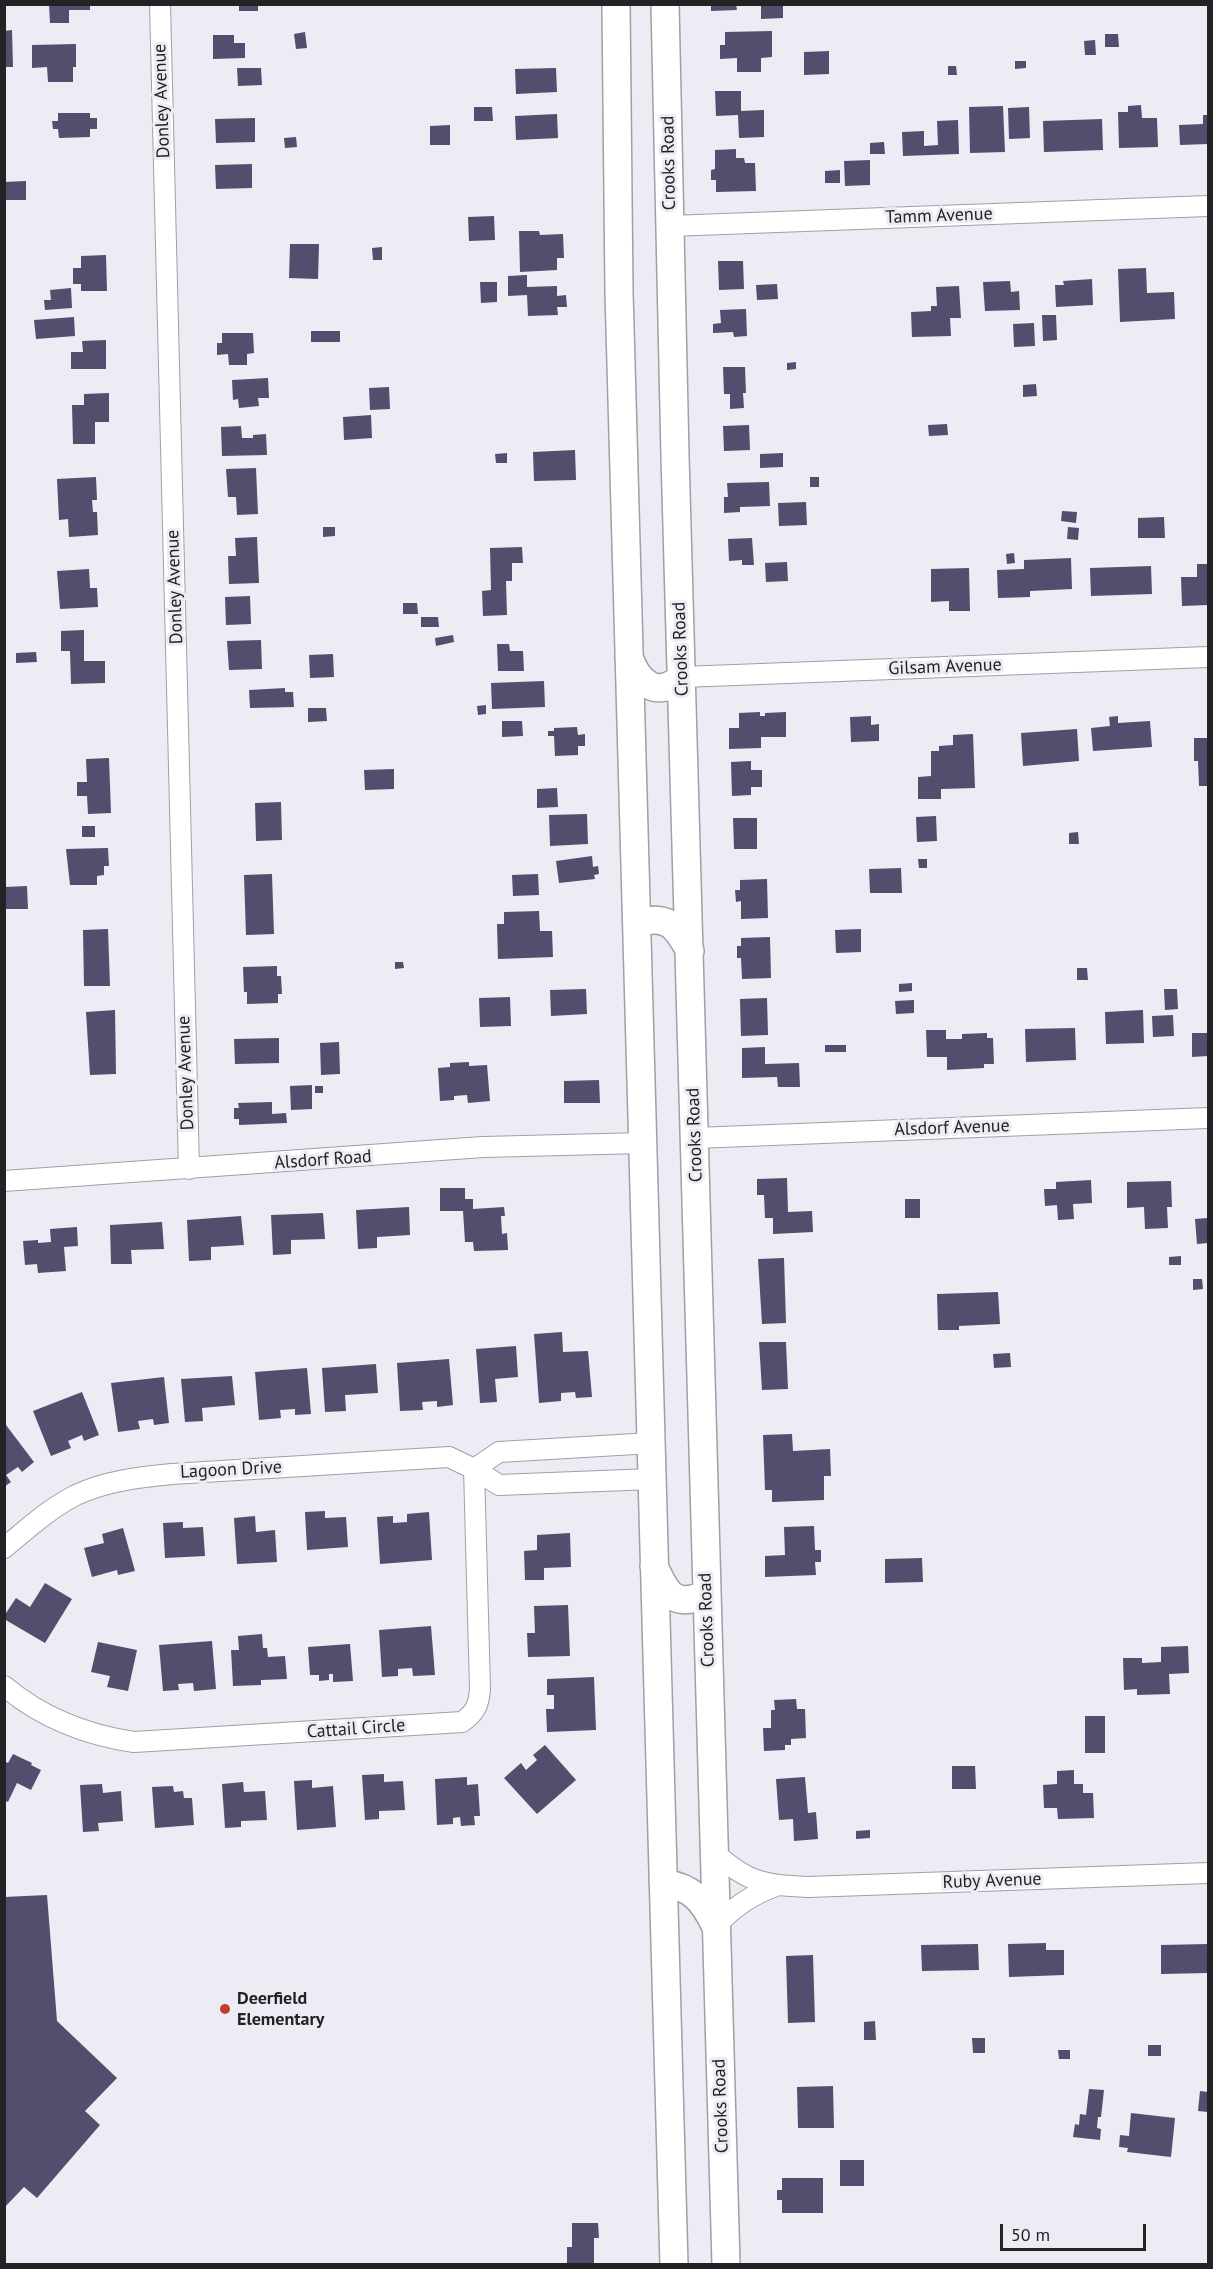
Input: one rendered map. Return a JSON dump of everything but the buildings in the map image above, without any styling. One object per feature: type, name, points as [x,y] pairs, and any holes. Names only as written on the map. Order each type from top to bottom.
[{"type":"main road","points":[[616,4],[619,292],[674,2265]]},
{"type":"main road","name":"Crooks Road","points":[[665,4],[706,1594],[726,2265]]},
{"type":"main road","points":[[629,656],[639,678],[656,688],[675,684],[682,677]]},
{"type":"main road","points":[[637,922],[656,919],[667,922],[678,930],[690,951]]},
{"type":"main road","points":[[653,1564],[663,1588],[673,1596],[684,1600],[695,1599],[706,1594]]},
{"type":"main road","points":[[663,1883],[678,1885],[698,1898],[708,1909],[716,1926]]},
{"type":"street","name":"Donley Avenue","points":[[160,4],[189,1169]]},
{"type":"street","name":"Tamm Avenue","points":[[670,226],[1209,206]]},
{"type":"street","name":"Gilsam Avenue","points":[[682,677],[1209,657]]},
{"type":"street","name":"Alsdorf Avenue","points":[[695,1138],[1209,1118]]},
{"type":"street","name":"Alsdorf Road","points":[[4,1181],[483,1147],[643,1143]]},
{"type":"street","points":[[474,1469],[499,1452],[652,1443]]},
{"type":"street","name":"Lagoon Drive","points":[[4,1548],[56,1508],[77,1495],[129,1479],[172,1474],[449,1457],[499,1485],[652,1479]]},
{"type":"street","name":"Cattail Circle","points":[[4,1686],[46,1716],[74,1728],[134,1742],[462,1722],[475,1710],[479,1701],[480,1689],[474,1469]]},
{"type":"street","name":"Ruby Avenue","points":[[713,1851],[741,1874],[776,1886],[808,1887],[1209,1873]]},
{"type":"street","name":"Ruby Avenue","points":[[716,1926],[754,1894],[776,1886]]},
{"type":"place","name":"Deerfield Elementary","points":[[225,2009]]}]
